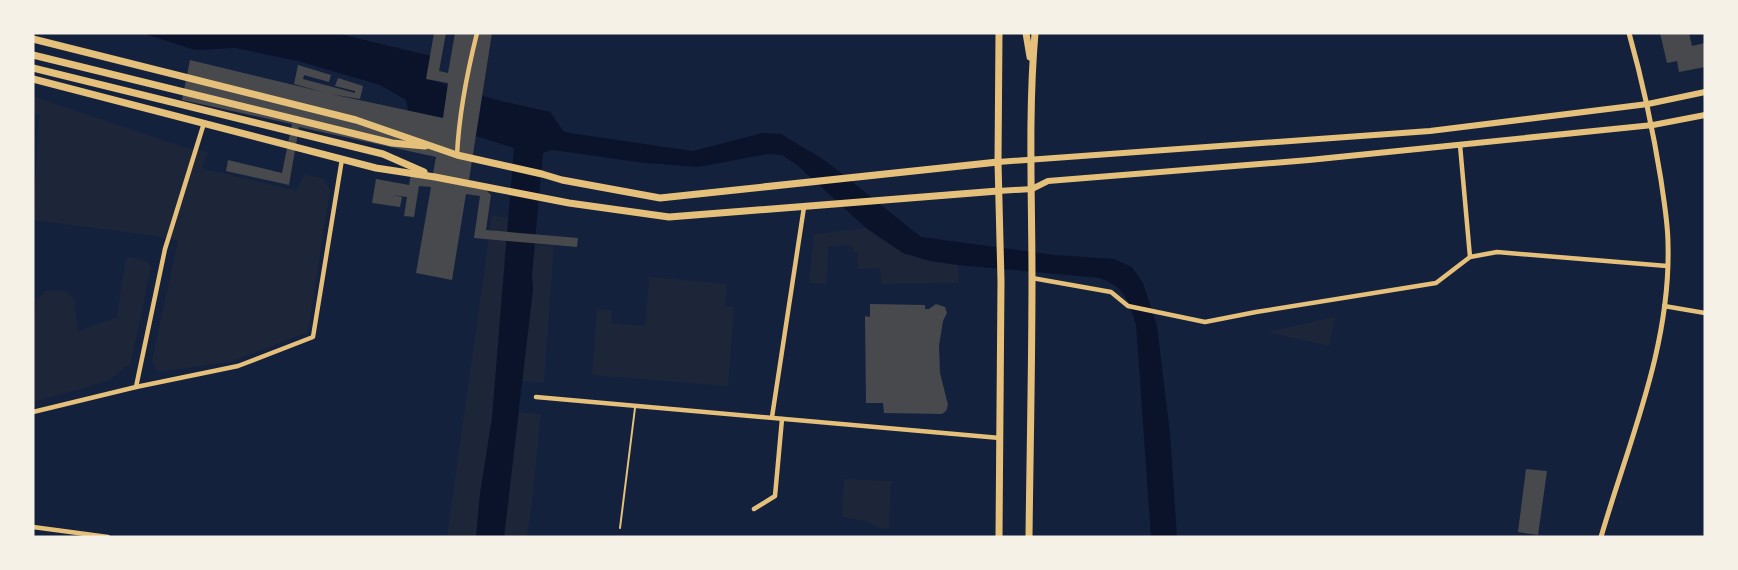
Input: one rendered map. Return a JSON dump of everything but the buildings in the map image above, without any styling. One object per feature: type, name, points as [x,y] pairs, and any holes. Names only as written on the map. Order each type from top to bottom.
[{"type":"main road","points":[[999,33],[998,191],[1001,281],[999,537]]},
{"type":"main road","points":[[1026,33],[1032,68]]},
{"type":"main road","points":[[1029,537],[1032,278],[1030,159],[1035,33]]},
{"type":"main road","points":[[33,39],[356,120],[457,155],[562,180],[660,198],[1030,159],[1430,131],[1648,104],[1705,92]]},
{"type":"main road","points":[[33,55],[392,144],[438,147]]},
{"type":"main road","points":[[33,68],[383,154],[435,177]]},
{"type":"main road","points":[[33,79],[376,168],[669,218],[1032,189],[1048,181],[1460,145],[1653,125],[1705,115]]},
{"type":"street","points":[[457,155],[458,130],[469,64],[477,33]]},
{"type":"street","points":[[1601,537],[1639,421],[1654,362],[1664,306],[1667,266],[1666,220],[1653,125],[1629,33]]},
{"type":"street","points":[[136,387],[165,249],[204,123]]},
{"type":"street","points":[[1460,145],[1470,257]]},
{"type":"street","points":[[33,412],[136,387],[238,366],[313,338],[342,159]]},
{"type":"street","points":[[772,417],[804,207]]},
{"type":"street","points":[[1032,278],[1111,291],[1128,306],[1205,322],[1436,283],[1470,257],[1497,252],[1667,266]]},
{"type":"street","points":[[1664,306],[1705,313]]},
{"type":"street","points":[[536,397],[1000,438]]},
{"type":"street","points":[[754,509],[775,496],[782,419]]},
{"type":"street","points":[[33,527],[108,537]]},
{"type":"lane","points":[[620,528],[636,405]]},
{"type":"shaded area","points":[[142,33],[336,33],[431,56],[428,79],[493,99],[550,112],[564,132],[692,151],[763,133],[781,134],[826,161],[921,237],[1055,255],[1114,259],[1132,267],[1143,283],[1157,326],[1170,433],[1177,537],[1151,537],[1136,325],[1125,296],[1109,282],[1100,278],[958,265],[930,261],[903,253],[866,228],[797,165],[782,155],[768,154],[698,167],[644,163],[553,150],[543,153],[532,275],[533,289],[504,537],[476,537],[492,418],[514,148],[409,115],[406,100],[380,85],[298,61],[235,48],[195,50]]},
{"type":"shaded area","points":[[33,96],[182,147],[208,152],[202,168],[297,191],[304,174],[324,179],[330,191],[308,332],[231,362],[157,372],[152,360],[178,241],[157,236],[33,220],[39,115],[33,114]]},
{"type":"shaded area","points":[[492,215],[508,218],[492,418],[476,537],[447,537]]},
{"type":"shaded area","points":[[866,228],[903,253],[930,261],[958,265],[959,283],[881,284],[880,268],[858,269],[857,252],[853,252],[853,248],[849,245],[828,247],[827,284],[809,283],[814,234]]},
{"type":"shaded area","points":[[535,245],[554,246],[544,383],[522,381],[533,289]]},
{"type":"shaded area","points":[[126,257],[145,260],[151,266],[131,363],[108,381],[33,402],[33,331],[36,301],[45,291],[66,291],[74,299],[78,331],[117,317]]},
{"type":"shaded area","points":[[649,277],[727,284],[725,306],[734,307],[728,386],[592,375],[597,309],[612,310],[611,323],[645,326]]},
{"type":"shaded area","points":[[1335,317],[1329,346],[1267,332]]},
{"type":"shaded area","points":[[519,412],[541,414],[531,512],[526,537],[504,537]]},
{"type":"shaded area","points":[[844,479],[891,481],[889,529],[877,527],[870,522],[842,517]]}]
